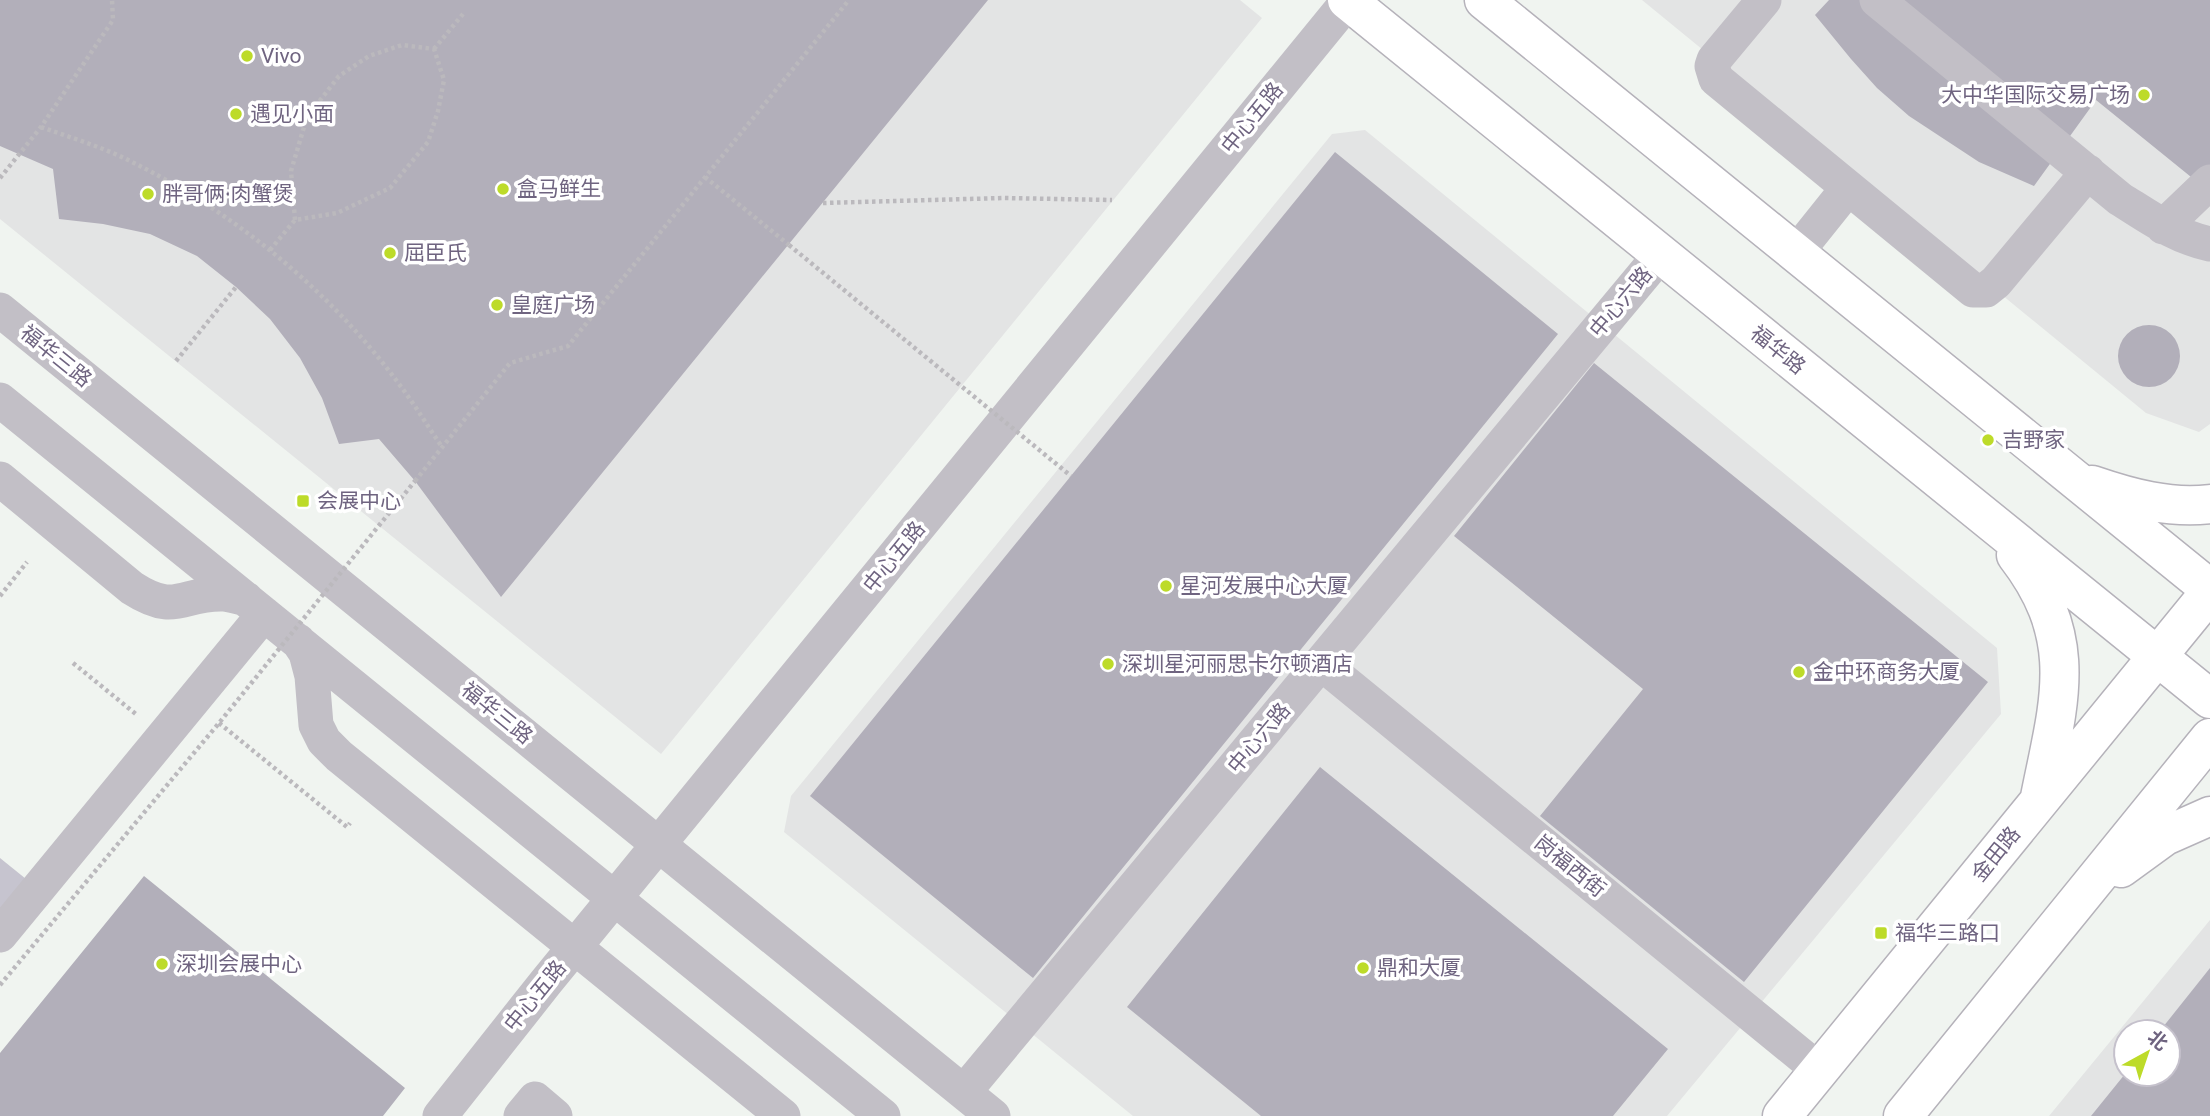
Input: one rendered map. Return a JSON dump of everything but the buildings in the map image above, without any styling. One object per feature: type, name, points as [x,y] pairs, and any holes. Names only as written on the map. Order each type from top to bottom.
[{"type":"main road","name":"福华路","points":[[1348,0],[2210,699]]},
{"type":"main road","points":[[1484,0],[2210,591]]},
{"type":"main road","points":[[2072,478],[2141,500],[2187,506],[2210,504]]},
{"type":"main road","points":[[1969,504],[2029,572],[2042,596],[2055,635],[2060,668],[2060,701],[2039,802]]},
{"type":"main road","name":"金田路","points":[[1782,1116],[2210,591]]},
{"type":"main road","points":[[1903,1116],[2210,738]]},
{"type":"main road","points":[[2075,904],[2165,836],[2210,816]]},
{"type":"street","name":"中心五路","points":[[440,1116],[574,947],[1348,0]]},
{"type":"street","points":[[1764,0],[1719,53],[1712,66],[1713,73],[1721,84],[1968,287],[1986,290],[1996,282],[2088,172]]},
{"type":"street","points":[[1877,0],[2120,199],[2163,227],[2192,240],[2210,244]]},
{"type":"street","points":[[2163,227],[2210,182]]},
{"type":"street","points":[[1796,253],[1847,188]]},
{"type":"street","name":"中心六路","points":[[964,1092],[1661,254]]},
{"type":"street","name":"福华三路","points":[[0,310],[993,1116]]},
{"type":"street","points":[[0,400],[883,1116]]},
{"type":"street","points":[[0,479],[132,588],[148,598],[176,603],[224,594],[255,607]]},
{"type":"street","points":[[0,935],[255,607]]},
{"type":"street","points":[[298,641],[309,664],[316,725],[324,741],[339,756],[783,1116]]},
{"type":"street","name":"岗福西街","points":[[1321,663],[1819,1070]]},
{"type":"street","points":[[521,1116],[535,1099],[555,1116]]},
{"type":"path","points":[[0,178],[41,127],[113,20],[112,0]]},
{"type":"path","points":[[0,985],[219,723],[510,363],[568,346],[849,0]]},
{"type":"path","points":[[434,49],[463,14]]},
{"type":"path","points":[[295,220],[291,171],[307,117],[339,76],[369,56],[402,45],[434,49]]},
{"type":"path","points":[[270,250],[295,220],[337,214],[390,188],[428,142],[438,111],[443,80],[434,49]]},
{"type":"path","points":[[41,127],[125,159],[213,207],[270,250],[338,312],[396,380],[442,447]]},
{"type":"path","points":[[705,177],[1071,476]]},
{"type":"path","points":[[823,203],[1003,198],[1112,200]]},
{"type":"path","points":[[176,360],[236,287]]},
{"type":"path","points":[[0,596],[27,562]]},
{"type":"path","points":[[73,663],[142,719]]},
{"type":"path","points":[[219,723],[349,825]]},
{"type":"shaded area","points":[[0,0],[1240,0],[1262,18],[661,754],[0,219]]},
{"type":"shaded area","points":[[1642,0],[2210,0],[2210,424],[2199,432],[2146,413]]},
{"type":"shaded area","points":[[1365,130],[1997,648],[2001,714],[1667,1116],[1133,1116],[784,832],[791,796],[1332,134]]},
{"type":"shaded area","points":[[0,858],[26,879],[0,910]]},
{"type":"shaded area","points":[[2210,920],[2210,1116],[2049,1116],[2112,1039],[2112,1088],[2182,1088],[2182,1018],[2130,1018]]},
{"type":"place","name":"Vivo","points":[[247,56]]},
{"type":"place","name":"大中华国际交易广场","points":[[2144,95]]},
{"type":"place","name":"遇见小面","points":[[236,114]]},
{"type":"place","name":"盒马鲜生","points":[[503,189]]},
{"type":"place","name":"胖哥俩·肉蟹煲","points":[[148,194]]},
{"type":"place","name":"屈臣氏","points":[[390,253]]},
{"type":"place","name":"皇庭广场","points":[[497,305]]},
{"type":"place","name":"吉野家","points":[[1988,440]]},
{"type":"place","name":"会展中心","points":[[303,501]]},
{"type":"place","name":"星河发展中心大厦","points":[[1166,586]]},
{"type":"place","name":"深圳星河丽思卡尔顿酒店","points":[[1108,664]]},
{"type":"place","name":"金中环商务大厦","points":[[1799,672]]},
{"type":"place","name":"福华三路口","points":[[1881,933]]},
{"type":"place","name":"深圳会展中心","points":[[162,964]]},
{"type":"place","name":"鼎和大厦","points":[[1363,968]]}]
